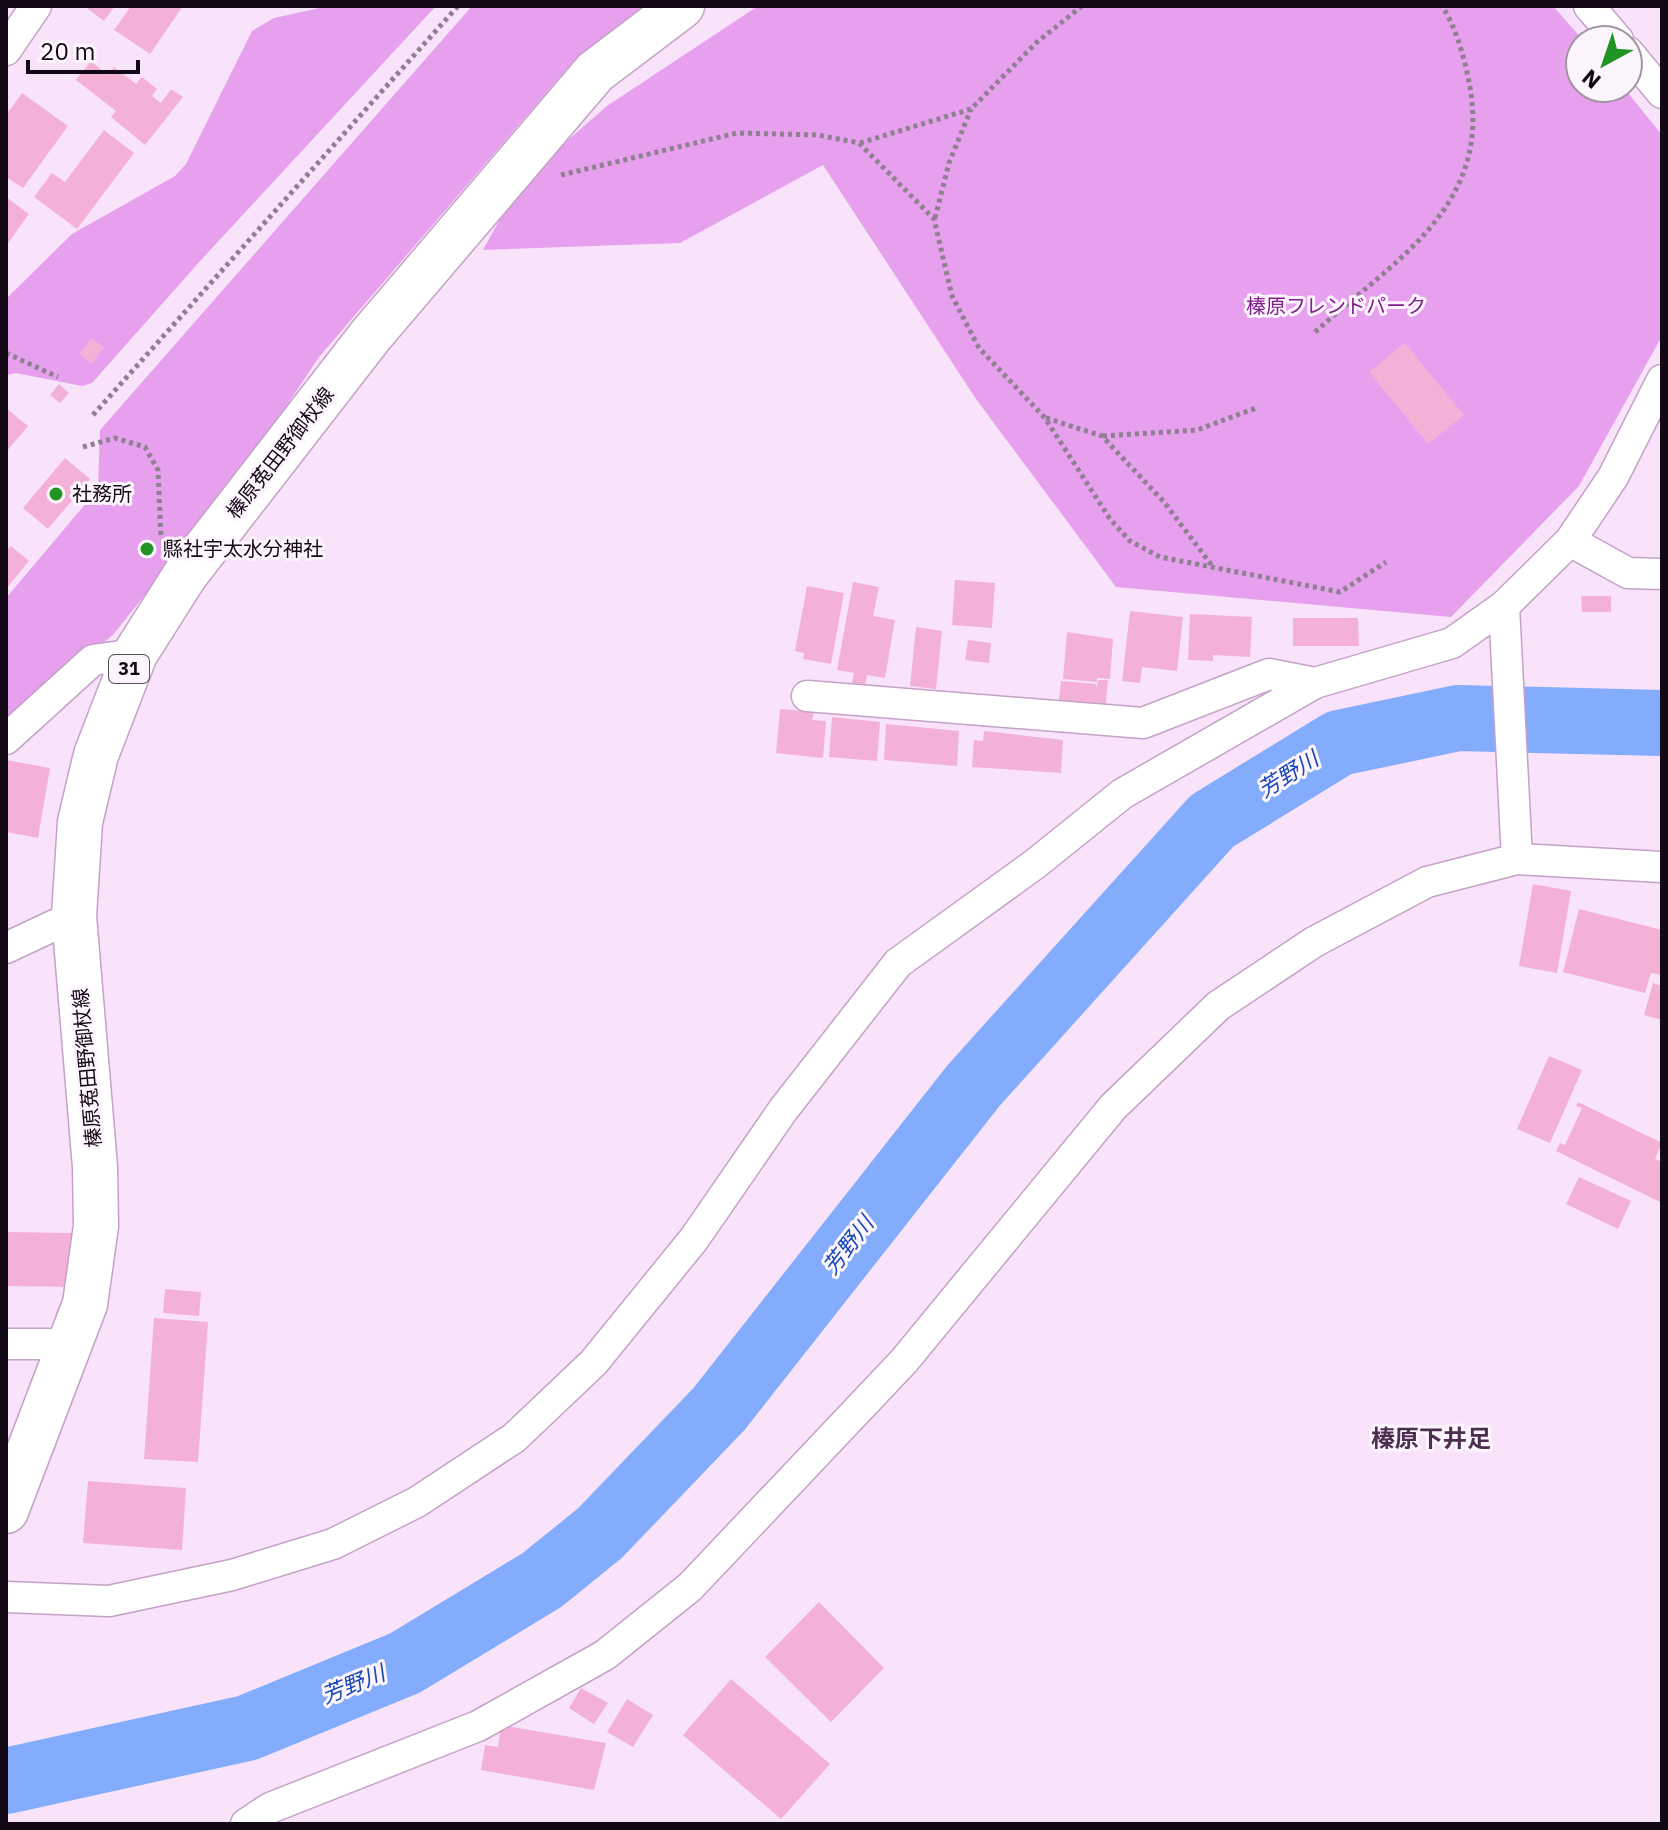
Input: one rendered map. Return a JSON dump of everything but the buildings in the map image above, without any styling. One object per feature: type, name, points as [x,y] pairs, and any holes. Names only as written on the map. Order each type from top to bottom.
[{"type":"main road","name":"榛原菟田野御杖線","points":[[6,1511],[85,1304],[96,1226],[95,1167],[74,916],[80,822],[96,755],[135,654],[185,575],[371,335],[595,72],[682,6]]},
{"type":"street","points":[[6,50],[36,6]]},
{"type":"street","points":[[1589,6],[1604,24]]},
{"type":"street","points":[[1644,71],[1662,93]]},
{"type":"street","points":[[6,1597],[109,1601],[232,1575],[333,1544],[417,1502],[514,1438],[604,1350],[694,1239],[783,1110],[898,963],[1035,864],[1122,794],[1315,683],[1452,643],[1504,606],[1570,541],[1613,477],[1662,380]]},
{"type":"street","points":[[1570,541],[1628,573],[1662,574]]},
{"type":"street","points":[[1504,606],[1517,859]]},
{"type":"street","points":[[6,739],[93,660],[135,654]]},
{"type":"street","points":[[807,696],[1143,723],[1269,674],[1315,683]]},
{"type":"street","points":[[246,1824],[270,1808],[478,1726],[605,1655],[690,1587],[882,1383],[1113,1107],[1218,1006],[1314,942],[1427,882],[1517,859],[1662,867]]},
{"type":"street","points":[[6,948],[74,916]]},
{"type":"street","points":[[6,1344],[72,1344]]},
{"type":"path","points":[[93,415],[458,6]]},
{"type":"path","points":[[1082,6],[1037,42],[971,109],[949,163],[934,219],[952,296],[979,348],[1045,418],[1110,519],[1130,541],[1160,557],[1340,592],[1386,562]]},
{"type":"path","points":[[1315,332],[1429,233],[1466,175],[1476,120],[1466,61],[1442,6]]},
{"type":"path","points":[[550,178],[637,154],[737,133],[818,135],[859,143],[971,109]]},
{"type":"path","points":[[859,143],[934,219]]},
{"type":"path","points":[[6,353],[58,377]]},
{"type":"path","points":[[1045,418],[1102,436],[1197,430],[1256,408]]},
{"type":"path","points":[[1102,436],[1164,502],[1214,567]]},
{"type":"path","points":[[83,447],[115,438],[145,447],[158,470],[161,546],[185,575]]},
{"type":"green space","points":[[329,6],[436,6],[92,383],[82,386],[16,373],[6,375],[6,299],[72,234],[175,176],[186,164],[252,31],[274,18]]},
{"type":"green space","points":[[472,6],[643,6],[572,63],[319,357],[241,474],[113,635],[6,720],[6,598],[98,489],[100,430]]},
{"type":"green space","name":"榛原フレンドパーク","points":[[758,6],[1553,6],[1569,24],[1564,24],[1564,104],[1637,104],[1662,135],[1662,336],[1579,486],[1451,617],[1116,587],[976,399],[823,165],[680,243],[483,250],[521,181],[607,106]]},
{"type":"waterway","name":"芳野川","points":[[6,1781],[247,1728],[405,1663],[542,1580],[600,1533],[719,1409],[974,1085],[1212,821],[1339,743],[1458,718],[1662,723]]},
{"type":"place","name":"社務所","points":[[56,494]]},
{"type":"place","name":"縣社宇太水分神社","points":[[147,549]]},
{"type":"district","name":"榛原下井足","points":[[1431,1439]]}]
